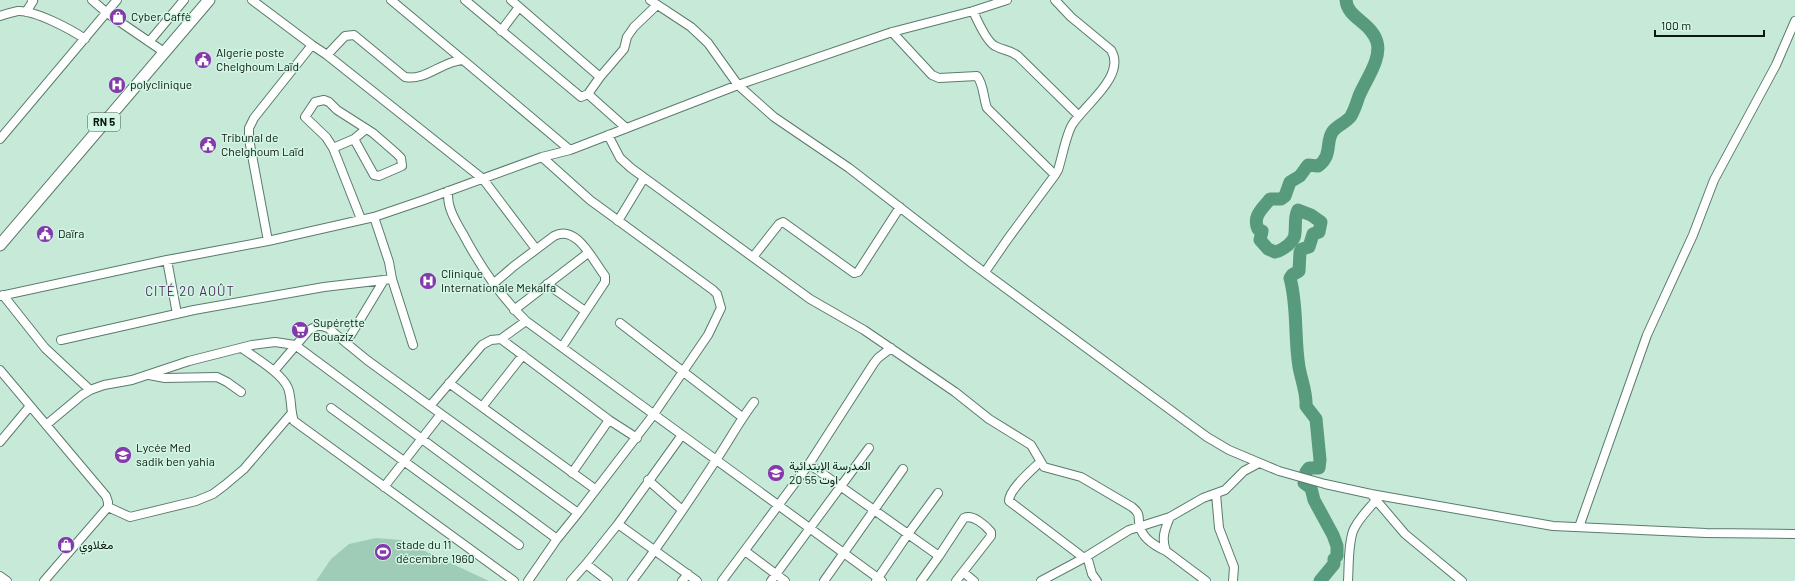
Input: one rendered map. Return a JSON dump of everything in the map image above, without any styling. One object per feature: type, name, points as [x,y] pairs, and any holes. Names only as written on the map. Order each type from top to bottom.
[{"type":"main road","name":"RN 5","points":[[0,245],[208,0]]},
{"type":"street","points":[[26,12],[33,1],[32,0]]},
{"type":"street","points":[[92,0],[107,13],[164,52]]},
{"type":"street","points":[[0,139],[117,0]]},
{"type":"street","points":[[149,42],[184,0]]},
{"type":"street","points":[[252,0],[312,46],[327,55],[483,179],[536,249]]},
{"type":"street","points":[[391,0],[570,150]]},
{"type":"street","points":[[465,0],[581,97],[588,94],[600,77],[624,49],[628,37],[634,27],[653,2],[691,27],[708,43],[738,85],[774,117],[849,168],[985,272],[1207,437],[1229,450],[1259,463],[1279,471],[1373,497],[1553,526],[1706,533],[1795,534]]},
{"type":"street","points":[[511,0],[600,77]]},
{"type":"street","points":[[90,390],[45,348],[2,296],[167,260],[268,241],[374,217],[448,192],[542,157],[570,150],[738,85],[892,32],[973,12],[1007,0]]},
{"type":"street","points":[[985,272],[1006,240],[1055,175],[1058,170],[1070,127],[1101,92],[1113,70],[1114,58],[1105,45],[1071,17],[1055,0]]},
{"type":"street","points":[[501,31],[519,7]]},
{"type":"street","points":[[0,16],[19,11],[26,12],[62,24],[85,39]]},
{"type":"street","points":[[973,12],[988,39],[994,46],[1010,50],[1018,56],[1079,116]]},
{"type":"street","points":[[1579,527],[1647,335],[1693,235],[1714,180],[1776,65],[1795,21]]},
{"type":"street","points":[[892,32],[932,75],[939,78],[952,76],[977,76],[981,82],[987,108],[1055,175]]},
{"type":"street","points":[[327,55],[345,36],[354,35],[405,77],[412,78],[421,76],[453,61],[463,60]]},
{"type":"street","points":[[268,241],[249,140],[249,128],[254,118],[312,46]]},
{"type":"street","points":[[588,94],[626,128]]},
{"type":"street","points":[[354,139],[374,176],[379,176],[402,166],[401,158],[396,153],[329,102],[324,100],[316,102],[305,117],[326,137],[333,148],[361,219]]},
{"type":"street","points":[[333,148],[354,139],[366,129]]},
{"type":"street","points":[[608,135],[620,158],[644,178],[810,299],[864,330],[955,392],[988,419],[1031,445],[1036,451],[1040,462],[1044,466],[1051,470],[1081,477],[1132,507],[1138,513],[1140,527],[1152,544],[1166,551],[1206,581]]},
{"type":"street","points":[[528,581],[557,539],[595,489],[637,438],[684,372],[717,318],[721,308],[717,294],[590,200],[542,157]]},
{"type":"street","points":[[618,221],[644,178]]},
{"type":"street","points":[[448,192],[448,203],[453,217],[493,284],[514,310],[526,321],[716,461],[843,552],[879,580],[908,534],[938,493]]},
{"type":"street","points":[[753,257],[779,224],[783,222],[854,273],[858,272],[900,207]]},
{"type":"street","points":[[374,217],[389,262],[388,280],[413,345]]},
{"type":"street","points":[[493,284],[536,249],[561,232],[568,233],[576,238],[606,279],[603,288],[585,311],[562,347]]},
{"type":"street","points":[[514,310],[588,253]]},
{"type":"street","points":[[167,260],[178,314]]},
{"type":"street","points":[[62,340],[178,314],[324,287],[388,280]]},
{"type":"street","points":[[346,343],[388,280]]},
{"type":"street","points":[[547,284],[585,311]]},
{"type":"street","points":[[430,406],[448,383],[482,345],[491,340],[502,339],[526,321]]},
{"type":"street","points":[[620,323],[742,417]]},
{"type":"street","points":[[274,371],[309,330],[319,325],[328,328],[430,406],[578,513]]},
{"type":"street","points":[[502,339],[609,420],[637,438]]},
{"type":"street","points":[[46,425],[90,390],[104,385],[148,375],[189,361],[242,348],[275,342],[295,345],[557,539]]},
{"type":"street","points":[[242,348],[274,371],[285,381],[289,390],[291,414],[294,421],[514,581]]},
{"type":"street","points":[[722,581],[809,464],[874,363],[891,348]]},
{"type":"street","points":[[482,407],[523,355]]},
{"type":"street","points":[[0,370],[106,496],[108,502],[108,507],[44,581]]},
{"type":"street","points":[[148,375],[165,378],[217,377],[241,392]]},
{"type":"street","points":[[448,383],[595,489]]},
{"type":"street","points":[[632,581],[655,552],[716,461],[742,417],[754,402]]},
{"type":"street","points":[[0,442],[30,406]]},
{"type":"street","points":[[331,408],[403,462],[519,545]]},
{"type":"street","points":[[108,507],[130,517],[196,501],[212,494],[226,485],[244,469],[291,414]]},
{"type":"street","points":[[384,487],[441,414]]},
{"type":"street","points":[[572,473],[609,420]]},
{"type":"street","points":[[571,581],[618,524],[648,480],[682,435]]},
{"type":"street","points":[[773,578],[811,529],[869,448]]},
{"type":"street","points":[[1040,462],[1023,478],[1013,491],[1009,501],[1085,557],[1092,574],[1097,581]]},
{"type":"street","points":[[1041,581],[1085,557],[1129,530],[1170,517],[1203,498],[1225,490],[1244,471],[1259,463]]},
{"type":"street","points":[[809,464],[938,556]]},
{"type":"street","points":[[824,581],[903,469]]},
{"type":"street","points":[[648,480],[682,510]]},
{"type":"street","points":[[1216,494],[1219,528],[1234,567],[1233,581]]},
{"type":"street","points":[[1348,581],[1351,542],[1354,530],[1373,497]]},
{"type":"street","points":[[1373,497],[1405,534],[1462,581]]},
{"type":"street","points":[[1166,551],[1163,544],[1164,532],[1170,517]]},
{"type":"street","points":[[921,581],[964,518],[973,518],[988,529],[991,532],[991,536],[956,581]]},
{"type":"street","points":[[618,524],[697,581]]},
{"type":"street","points":[[745,551],[773,578],[785,581]]},
{"type":"street","points":[[586,564],[608,581]]},
{"type":"street","points":[[963,572],[974,581]]},
{"type":"street","points":[[682,581],[688,574]]},
{"type":"street","points":[[0,576],[7,581]]},
{"type":"green space","name":"stade du 11 décembre 1960","points":[[376,538],[401,540],[489,581],[316,581],[331,559],[349,544]]},
{"type":"waterway","points":[[1320,581],[1334,564],[1334,559],[1337,556],[1337,546],[1333,535],[1314,500],[1311,488],[1304,483],[1306,472],[1309,468],[1319,468],[1320,460],[1316,419],[1306,406],[1305,391],[1299,367],[1294,300],[1290,278],[1299,271],[1300,252],[1302,249],[1309,247],[1313,234],[1319,232],[1321,222],[1311,215],[1298,210],[1293,239],[1285,247],[1275,252],[1268,249],[1260,240],[1262,231],[1258,229],[1256,220],[1259,212],[1270,199],[1281,199],[1285,196],[1290,182],[1300,176],[1308,165],[1318,166],[1323,162],[1326,158],[1329,139],[1333,131],[1351,116],[1375,63],[1378,49],[1374,35],[1350,11],[1346,0]]},
{"type":"place","name":"Cyber Caffè","points":[[118,17]]},
{"type":"place","name":"Algerie poste Chelghoum Laïd","points":[[203,60]]},
{"type":"place","name":"polyclinique","points":[[117,85]]},
{"type":"place","name":"Tribunal de Chelghoum Laïd","points":[[208,145]]},
{"type":"place","name":"Daïra","points":[[45,234]]},
{"type":"place","name":"Clinique Internationale Mekalfa","points":[[428,281]]},
{"type":"place","name":"Supérette Bouaziz","points":[[300,330]]},
{"type":"place","name":"Lycée Med sadik ben yahia","points":[[123,455]]},
{"type":"place","name":"المدرسة الإبتدائية 20 اوت 55","points":[[776,473]]},
{"type":"place","name":"مغلاوي","points":[[66,545]]},
{"type":"place","name":"stade du 11 décembre 1960","points":[[383,552]]},
{"type":"district","name":"CITÉ 20 AOÛT","points":[[190,291]]}]
